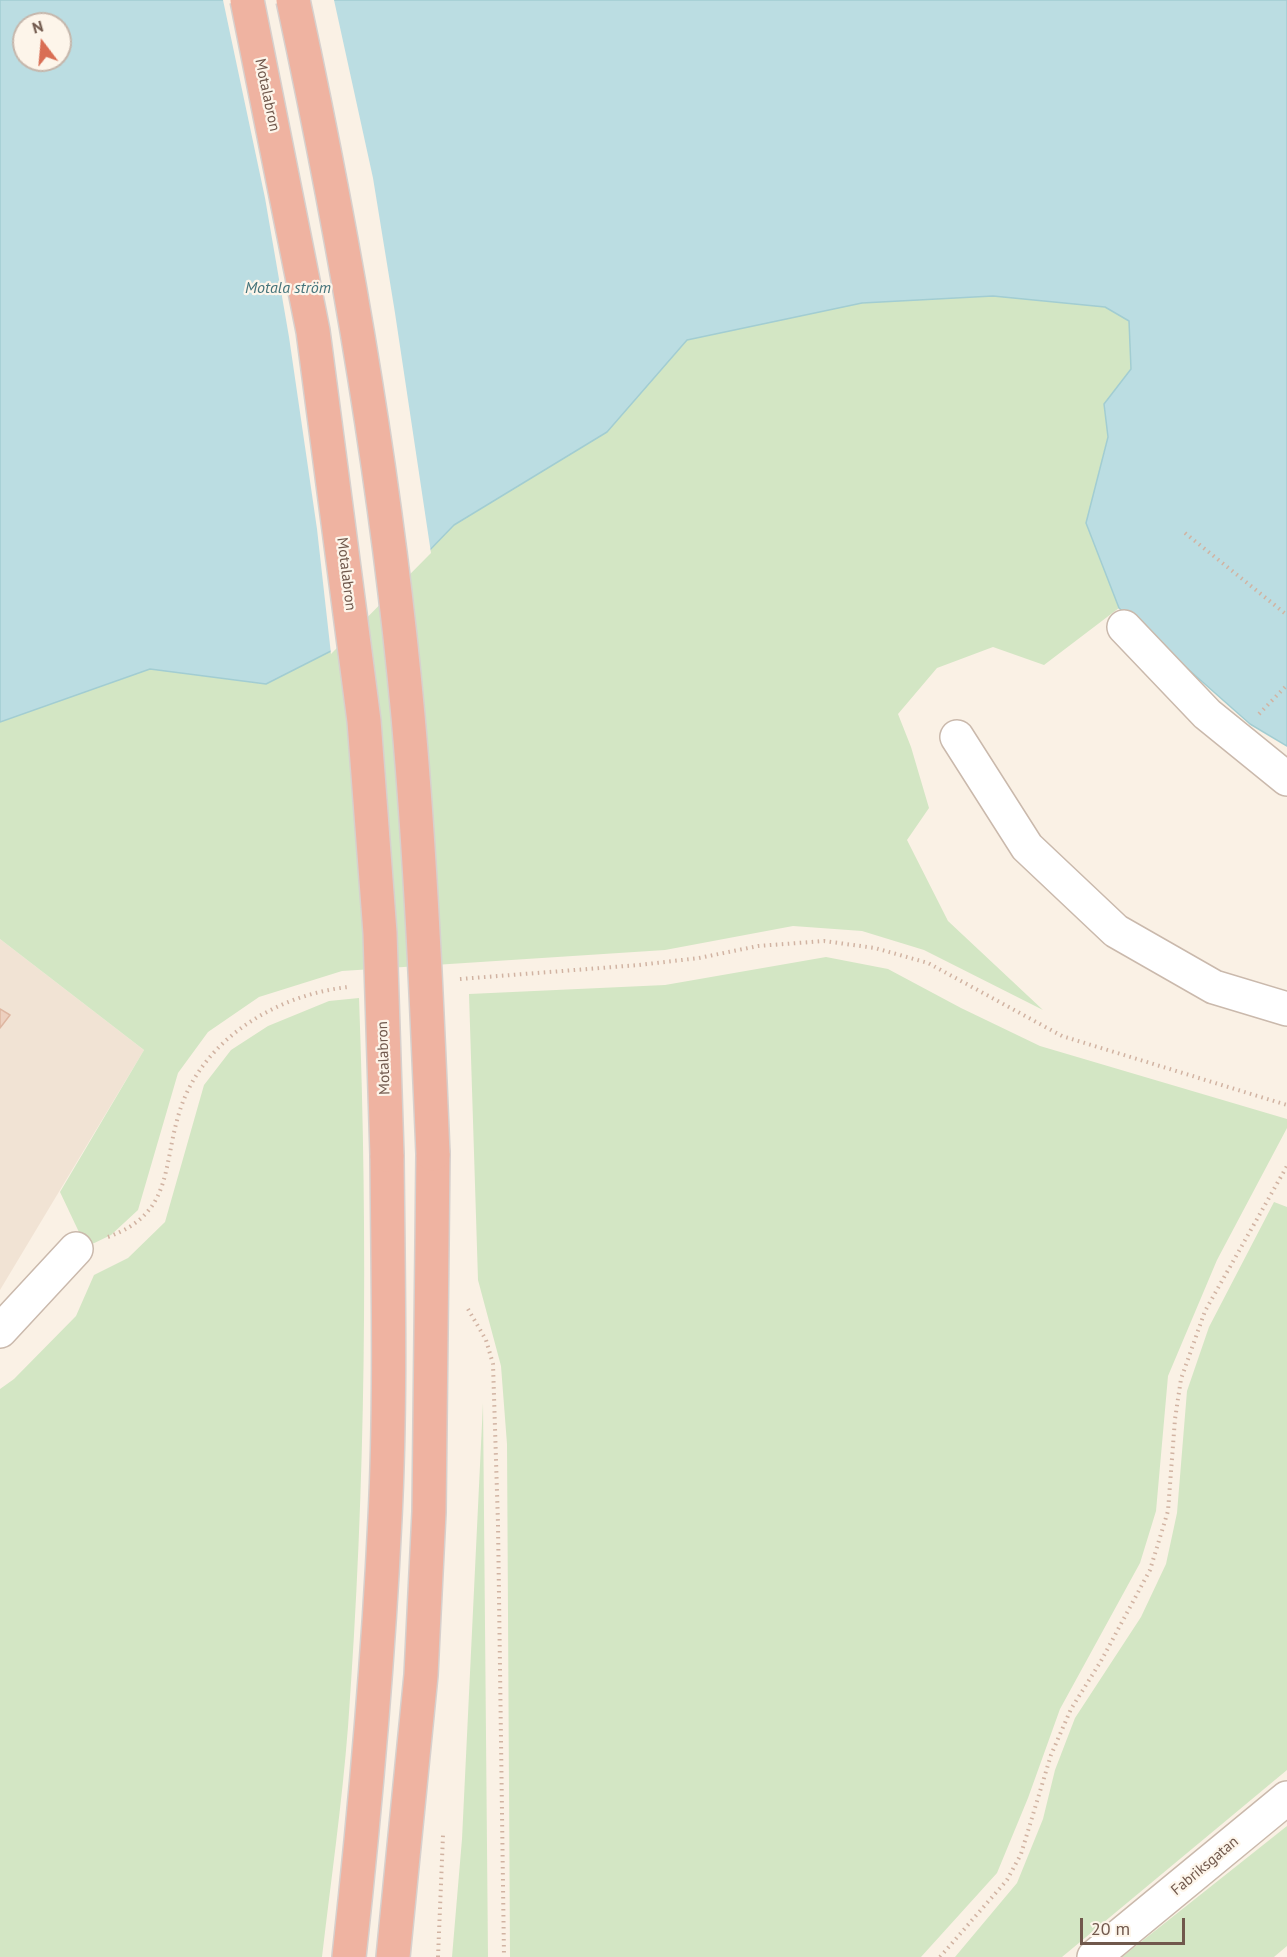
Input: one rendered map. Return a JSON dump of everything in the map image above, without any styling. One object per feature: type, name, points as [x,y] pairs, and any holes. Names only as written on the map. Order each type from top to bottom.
[{"type":"highway","name":"Motalabron","points":[[247,0],[313,331],[364,721],[380,933],[387,1155],[389,1361],[386,1517],[375,1675],[349,1957]]},
{"type":"highway","points":[[293,0],[341,231],[357,322],[384,518],[411,759],[424,929],[433,1154],[429,1512],[421,1675],[393,1957]]},
{"type":"street","points":[[1124,627],[1207,714],[1287,779]]},
{"type":"street","points":[[957,738],[1027,847],[1116,931],[1214,987],[1287,1009]]},
{"type":"street","points":[[0,1331],[76,1249]]},
{"type":"street","name":"Fabriksgatan","points":[[1094,1957],[1287,1798]]},
{"type":"path","points":[[1185,533],[1287,615]]},
{"type":"path","points":[[1257,716],[1287,685]]},
{"type":"path","points":[[458,979],[639,965],[699,958],[758,946],[813,942],[875,948],[928,963],[1062,1036],[1287,1105]]},
{"type":"path","points":[[76,1249],[127,1230],[152,1208],[164,1186],[180,1109],[205,1060],[251,1020],[290,1001],[356,986]]},
{"type":"path","points":[[940,1957],[1007,1880],[1016,1863],[1052,1755],[1071,1709],[1115,1636],[1150,1570],[1168,1511],[1174,1419],[1181,1379],[1205,1311],[1286,1169]]},
{"type":"path","points":[[468,1309],[486,1340],[493,1364],[498,1524],[504,1957]]},
{"type":"shaded area","points":[[0,939],[144,1050],[0,1290]]},
{"type":"green space","points":[[993,296],[1105,307],[1129,321],[1131,369],[1104,404],[1108,436],[1086,523],[1119,608],[1044,665],[993,647],[937,668],[898,714],[911,747],[929,808],[907,840],[948,921],[1043,1010],[924,950],[862,931],[793,926],[665,950],[342,971],[259,997],[208,1032],[178,1073],[138,1210],[111,1235],[86,1247],[60,1192],[144,1050],[0,939],[0,722],[150,669],[265,684],[333,650],[454,525],[607,432],[687,340],[862,303]]},
{"type":"green space","points":[[826,957],[888,969],[961,1008],[1040,1046],[1287,1119],[1287,1128],[1217,1260],[1168,1376],[1156,1511],[1140,1563],[1060,1709],[1028,1798],[997,1873],[921,1957],[510,1957],[507,1444],[501,1366],[478,1280],[469,994],[665,985]]},
{"type":"green space","points":[[359,998],[364,1180],[364,1363],[359,1545],[346,1756],[322,1957],[0,1957],[0,1389],[14,1379],[76,1316],[94,1275],[128,1258],[165,1222],[204,1085],[231,1050],[268,1026],[329,1001]]},
{"type":"green space","points":[[1274,1202],[1287,1207],[1287,1770],[1062,1957],[955,1957],[1017,1883],[1043,1819],[1055,1770],[1075,1718],[1141,1617],[1166,1564],[1177,1513],[1187,1391],[1209,1327]]},
{"type":"green space","points":[[483,1403],[488,1957],[452,1957],[462,1839]]},
{"type":"green space","points":[[1287,1826],[1287,1946],[1274,1957],[1122,1957]]},
{"type":"water","name":"Motala ström","points":[[0,0],[1287,0],[1287,746],[1250,724],[1119,608],[1086,523],[1108,437],[1104,404],[1131,369],[1129,321],[1105,307],[993,296],[862,303],[687,340],[607,432],[454,525],[333,650],[266,684],[150,669],[0,722]]},
{"type":"pier","points":[[223,0],[334,0],[373,178],[431,553],[331,654],[317,529],[289,337],[265,198]]},
{"type":"building","points":[[0,1009],[10,1015],[0,1028]]}]
